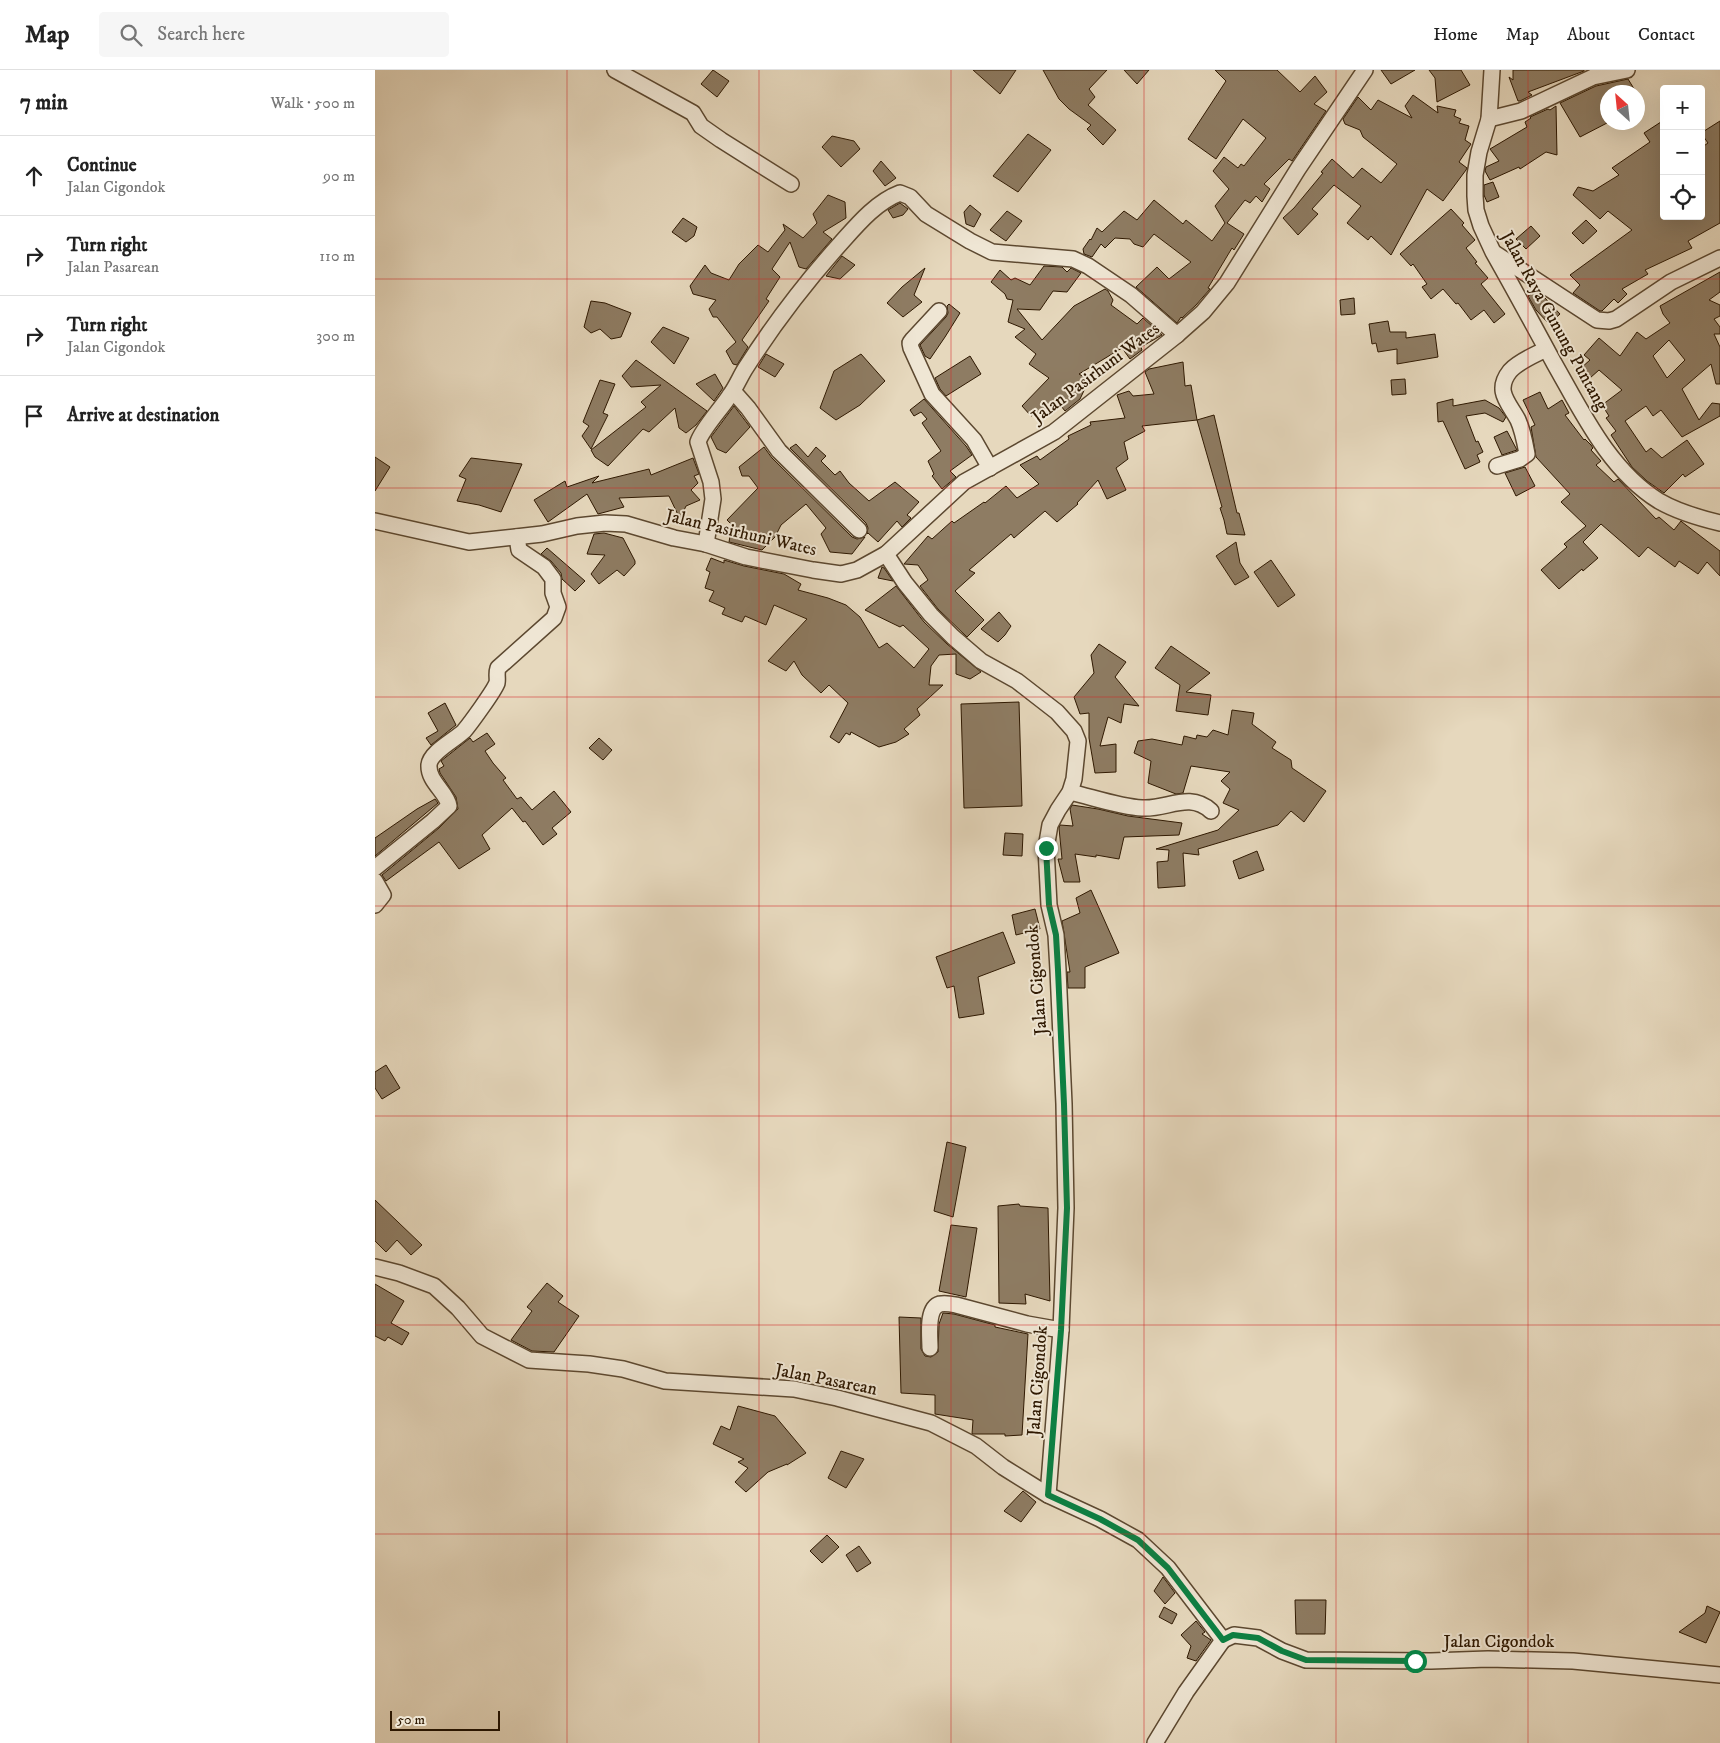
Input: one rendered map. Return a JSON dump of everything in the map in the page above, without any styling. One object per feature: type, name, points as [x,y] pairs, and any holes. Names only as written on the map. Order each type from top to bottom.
[{"type":"street","points":[[615,70],[693,113],[701,126],[791,184]]},
{"type":"street","name":"Jalan Pasirhuni Wates","points":[[375,521],[469,542],[542,534],[577,526],[605,523],[626,524],[674,538],[706,544],[747,557],[841,574],[857,570],[886,554],[964,482],[1054,432],[1177,335],[1203,312],[1227,283],[1298,169],[1365,70]]},
{"type":"street","name":"Jalan Raya Gunung Puntang","points":[[1492,70],[1489,119],[1479,152],[1475,175],[1475,196],[1476,210],[1481,226],[1493,252],[1585,418],[1602,444],[1623,470],[1641,488],[1659,501],[1682,512],[1720,523]]},
{"type":"street","points":[[1489,119],[1521,111],[1593,77],[1627,70]]},
{"type":"street","points":[[706,544],[713,499],[711,482],[698,442],[700,436],[733,391],[745,369],[814,273],[857,224],[891,196],[900,193],[910,197],[926,214],[992,252],[1073,259],[1089,266],[1131,294],[1177,335]]},
{"type":"street","points":[[1493,252],[1597,320],[1603,321],[1616,319],[1671,282],[1720,258]]},
{"type":"street","points":[[939,311],[913,339],[910,343],[911,348],[932,394],[974,440],[990,468]]},
{"type":"street","points":[[1497,466],[1519,460],[1527,454],[1521,429],[1503,394],[1509,372],[1547,349]]},
{"type":"street","points":[[733,391],[748,408],[779,451],[859,530]]},
{"type":"street","points":[[375,868],[449,806],[430,773],[429,765],[433,756],[464,731],[497,684],[497,668],[554,618],[557,607],[553,593],[553,579],[544,568],[519,550],[517,537]]},
{"type":"street","name":"Jalan Cigondok","points":[[886,554],[905,583],[931,615],[953,637],[981,661],[1017,681],[1057,712],[1074,731],[1078,741],[1074,780],[1070,792],[1050,825],[1046,848],[1049,905],[1056,935],[1067,1208],[1061,1330],[1048,1495]]},
{"type":"street","points":[[1070,792],[1143,808],[1190,800],[1211,811]]},
{"type":"street","points":[[375,881],[383,895],[375,905]]},
{"type":"street","name":"Jalan Pasarean","points":[[375,1267],[399,1273],[434,1286],[458,1308],[482,1336],[529,1360],[589,1364],[623,1369],[665,1381],[795,1389],[878,1408],[931,1423],[976,1446],[1003,1467],[1048,1495],[1100,1519],[1138,1540],[1168,1568],[1223,1640]]},
{"type":"street","points":[[930,1348],[933,1310],[936,1306],[943,1304],[956,1305],[1036,1327],[1061,1330]]},
{"type":"street","name":"Jalan Cigondok","points":[[1223,1640],[1233,1635],[1258,1638],[1282,1651],[1306,1660],[1431,1661],[1488,1659],[1573,1661],[1720,1675]]},
{"type":"street","points":[[1155,1743],[1223,1640]]},
{"type":"building","points":[[713,70],[729,81],[717,97],[701,84]]},
{"type":"building","points":[[973,70],[1016,70],[1000,94]]},
{"type":"building","points":[[1043,70],[1107,70],[1089,89],[1095,97],[1088,105],[1116,130],[1103,145],[1087,129],[1091,125],[1059,99]]},
{"type":"building","points":[[1124,70],[1149,70],[1137,84]]},
{"type":"building","points":[[1215,70],[1277,70],[1300,92],[1315,76],[1327,92],[1314,104],[1326,111],[1292,161],[1289,159],[1264,184],[1270,189],[1262,202],[1256,196],[1250,203],[1245,200],[1227,223],[1244,234],[1234,250],[1232,248],[1208,288],[1210,289],[1177,323],[1136,287],[1157,267],[1169,279],[1191,262],[1154,234],[1143,247],[1134,244],[1130,239],[1115,238],[1105,248],[1101,244],[1092,257],[1084,254],[1083,249],[1091,240],[1097,228],[1102,232],[1124,211],[1137,220],[1154,200],[1183,224],[1186,220],[1212,241],[1225,223],[1215,206],[1229,189],[1213,171],[1224,157],[1238,168],[1241,164],[1244,166],[1266,138],[1243,119],[1216,159],[1188,139],[1226,81]]},
{"type":"building","points":[[1381,70],[1415,70],[1391,84]]},
{"type":"building","points":[[1429,70],[1461,70],[1470,85],[1437,102],[1435,78]]},
{"type":"building","points":[[1513,70],[1584,71],[1528,92],[1532,95],[1518,101],[1509,77],[1513,80]]},
{"type":"building","points":[[1628,79],[1632,85],[1601,85]]},
{"type":"building","points":[[1600,85],[1600,127],[1580,137],[1560,103]]},
{"type":"building","points":[[1413,95],[1438,113],[1437,106],[1456,110],[1454,116],[1461,119],[1459,123],[1469,126],[1465,140],[1471,144],[1459,162],[1467,168],[1443,201],[1427,189],[1391,255],[1371,236],[1368,240],[1347,223],[1361,206],[1334,185],[1312,209],[1318,214],[1298,235],[1283,218],[1294,208],[1332,159],[1353,178],[1362,168],[1381,183],[1397,164],[1363,137],[1360,130],[1345,124],[1343,119],[1358,97],[1371,110],[1378,100],[1412,118],[1405,106]]},
{"type":"building","points":[[1556,106],[1557,155],[1546,152],[1520,169],[1519,167],[1490,180],[1485,171],[1486,167],[1499,161],[1490,149],[1527,127],[1525,122],[1530,117]]},
{"type":"building","points":[[1720,121],[1720,223],[1688,241],[1692,248],[1645,270],[1648,274],[1622,289],[1627,294],[1618,303],[1614,299],[1600,311],[1573,293],[1580,285],[1570,275],[1632,230],[1608,211],[1600,219],[1573,195],[1578,187],[1593,191],[1619,175],[1612,168],[1650,142],[1644,133],[1660,123],[1660,220],[1705,220],[1705,145],[1708,143],[1705,139],[1705,130]]},
{"type":"building","points":[[1028,134],[1051,150],[1018,192],[993,176]]},
{"type":"building","points":[[832,136],[854,141],[860,149],[841,167],[822,147]]},
{"type":"building","points":[[881,161],[896,178],[885,186],[873,171]]},
{"type":"building","points":[[1493,182],[1499,197],[1487,202],[1484,195],[1484,185]]},
{"type":"building","points":[[828,195],[845,202],[846,218],[823,232],[832,239],[806,269],[799,267],[790,242],[772,269],[780,277],[766,299],[769,301],[742,340],[748,347],[737,365],[733,364],[726,351],[736,342],[717,317],[713,317],[709,309],[716,300],[693,294],[690,286],[705,265],[711,273],[729,280],[739,264],[758,245],[768,252],[785,230],[783,224],[803,238],[817,223],[813,214]]},
{"type":"building","points":[[900,203],[908,209],[903,215],[893,218],[888,210]]},
{"type":"building","points":[[970,205],[981,214],[974,227],[966,224],[964,212]]},
{"type":"building","points":[[1451,209],[1464,223],[1462,225],[1475,240],[1466,248],[1477,262],[1475,263],[1488,278],[1481,284],[1505,314],[1494,323],[1484,310],[1471,320],[1458,303],[1456,304],[1443,289],[1431,299],[1422,287],[1427,284],[1413,264],[1411,266],[1400,254]]},
{"type":"building","points":[[1007,211],[1022,221],[1006,241],[990,230]]},
{"type":"building","points":[[683,218],[697,227],[694,236],[686,242],[672,232]]},
{"type":"building","points":[[1586,220],[1597,231],[1583,244],[1572,233]]},
{"type":"building","points":[[1531,226],[1540,236],[1526,249],[1516,239]]},
{"type":"building","points":[[842,256],[855,265],[840,279],[826,276]]},
{"type":"building","points":[[1044,266],[1062,267],[1067,272],[1071,268],[1081,273],[1067,292],[1053,291],[1040,310],[1017,309],[1042,340],[1074,306],[1105,289],[1113,300],[1111,305],[1137,324],[1143,318],[1162,335],[1141,347],[1142,350],[1130,359],[1122,348],[1079,374],[1089,380],[1080,399],[1065,411],[1061,406],[1031,416],[1022,406],[1049,378],[1029,364],[1036,354],[1015,337],[1025,329],[1008,322],[1013,300],[1007,299],[1005,294],[991,282],[1000,270],[1011,280],[1015,278],[1030,285]]},
{"type":"building","points":[[925,268],[914,295],[922,302],[903,317],[887,303],[902,287]]},
{"type":"building","points":[[1720,272],[1720,292],[1709,300],[1720,305],[1720,316],[1714,319],[1720,327],[1720,334],[1714,334],[1720,347],[1720,384],[1716,384],[1711,364],[1682,389],[1699,420],[1712,403],[1720,404],[1720,416],[1682,437],[1661,410],[1653,416],[1646,406],[1625,421],[1646,452],[1651,448],[1662,458],[1687,440],[1704,464],[1685,477],[1683,474],[1664,493],[1632,467],[1611,435],[1616,431],[1606,418],[1609,416],[1602,405],[1622,390],[1599,370],[1590,378],[1581,368],[1590,360],[1584,355],[1599,338],[1620,356],[1637,332],[1646,339],[1670,323],[1660,306]],"holes":[[[1669,340],[1685,360],[1667,378],[1653,356]]]},
{"type":"building","points":[[1535,291],[1544,297],[1560,314],[1549,324],[1536,310],[1528,296]]},
{"type":"building","points":[[1354,298],[1355,314],[1341,315],[1340,300]]},
{"type":"building","points":[[591,301],[605,303],[631,313],[621,337],[611,339],[600,329],[591,333],[584,327]]},
{"type":"building","points":[[949,304],[960,313],[930,359],[925,356],[920,345],[946,317]]},
{"type":"building","points":[[1388,321],[1390,332],[1406,332],[1406,338],[1435,334],[1438,357],[1397,364],[1397,349],[1378,352],[1376,343],[1372,344],[1369,324]]},
{"type":"building","points":[[663,327],[689,338],[674,364],[651,342]]},
{"type":"building","points":[[766,354],[784,364],[775,377],[758,367]]},
{"type":"building","points":[[861,354],[885,381],[860,405],[836,420],[820,408],[834,371]]},
{"type":"building","points":[[970,356],[981,374],[946,396],[935,378]]},
{"type":"building","points":[[636,360],[707,411],[696,425],[686,433],[679,428],[675,408],[649,432],[643,429],[608,466],[595,457],[591,450],[646,407],[641,402],[661,385],[631,387],[622,376]]},
{"type":"building","points":[[1183,362],[1185,386],[1191,385],[1197,420],[1142,426],[1145,431],[1124,442],[1128,459],[1116,468],[1126,490],[1107,499],[1098,480],[1078,504],[1057,522],[1045,511],[1014,538],[1011,534],[969,570],[975,573],[955,591],[984,620],[967,637],[938,609],[920,586],[928,580],[918,565],[904,564],[928,536],[932,539],[952,521],[954,523],[985,503],[1006,486],[1017,498],[1039,484],[1020,465],[1037,456],[1040,460],[1069,439],[1068,436],[1091,425],[1090,422],[1125,418],[1117,395],[1129,391],[1133,396],[1154,394],[1145,372],[1149,369]]},
{"type":"building","points":[[715,374],[723,388],[714,401],[696,384]]},
{"type":"building","points":[[1405,379],[1406,394],[1392,395],[1391,380]]},
{"type":"building","points":[[600,380],[615,384],[603,413],[608,415],[591,449],[582,436],[589,426],[583,422]]},
{"type":"building","points":[[1540,392],[1548,409],[1562,400],[1569,413],[1565,415],[1584,440],[1591,445],[1593,448],[1591,450],[1601,461],[1596,465],[1614,482],[1618,479],[1656,519],[1659,517],[1674,530],[1681,521],[1720,551],[1720,576],[1707,562],[1698,574],[1679,561],[1675,567],[1648,547],[1639,557],[1601,524],[1583,542],[1598,558],[1559,589],[1541,570],[1567,547],[1564,544],[1586,526],[1561,502],[1570,494],[1536,457],[1531,427],[1535,425],[1523,400]]},
{"type":"building","points":[[924,399],[972,455],[950,471],[956,477],[942,489],[932,476],[934,474],[928,461],[941,451],[922,423],[927,419],[921,412],[914,416],[910,410]]},
{"type":"building","points":[[1453,399],[1453,406],[1485,400],[1499,408],[1506,417],[1503,422],[1485,413],[1466,416],[1476,442],[1478,441],[1483,452],[1477,455],[1480,462],[1465,469],[1443,421],[1438,422],[1437,403]]},
{"type":"building","points":[[734,406],[750,427],[726,453],[717,449],[711,437]]},
{"type":"building","points":[[1214,415],[1237,513],[1239,513],[1245,535],[1227,534],[1220,508],[1222,507],[1197,420]]},
{"type":"building","points":[[1507,431],[1517,450],[1502,455],[1494,437]]},
{"type":"building","points":[[796,444],[808,457],[816,447],[826,456],[821,461],[835,475],[840,471],[849,483],[869,501],[895,482],[919,502],[907,515],[911,518],[902,527],[897,521],[878,542],[867,534],[868,528],[866,523],[790,448]]},
{"type":"building","points":[[764,447],[772,458],[852,537],[857,539],[865,537],[852,554],[830,552],[821,534],[826,528],[806,504],[781,525],[775,537],[762,550],[729,542],[732,525],[727,520],[758,488],[749,476],[742,476],[739,467]]},
{"type":"building","points":[[375,457],[390,467],[375,491]]},
{"type":"building","points":[[471,458],[522,464],[501,512],[457,501],[466,479],[459,476]]},
{"type":"building","points":[[693,458],[699,474],[694,476],[698,483],[691,490],[700,500],[686,506],[680,519],[669,496],[619,498],[624,507],[598,514],[587,494],[548,522],[534,500],[565,481],[567,487],[599,476],[592,483],[649,469],[651,475]]},
{"type":"building","points":[[1525,467],[1535,486],[1516,496],[1505,473]]},
{"type":"building","points":[[604,533],[623,538],[635,564],[624,576],[617,570],[599,584],[591,574],[605,555],[587,554],[594,534]]},
{"type":"building","points":[[1236,542],[1240,563],[1249,577],[1235,585],[1216,556]]},
{"type":"building","points":[[547,548],[585,581],[575,591],[562,579],[561,573],[551,561],[541,554]]},
{"type":"building","points":[[711,558],[724,563],[724,560],[784,574],[801,584],[798,590],[846,605],[860,617],[879,648],[887,643],[914,668],[929,649],[903,625],[900,627],[865,610],[896,586],[924,622],[981,672],[970,679],[956,674],[956,654],[939,655],[931,666],[929,685],[943,685],[917,709],[920,715],[904,729],[909,734],[896,742],[879,747],[851,732],[850,735],[846,733],[839,743],[830,737],[848,703],[829,685],[821,693],[802,675],[794,661],[786,671],[768,661],[807,619],[774,605],[766,625],[745,616],[742,622],[722,614],[725,608],[709,601],[714,591],[705,588],[710,572],[706,570]]},
{"type":"building","points":[[1271,560],[1295,595],[1278,607],[1254,572]]},
{"type":"building","points":[[882,567],[884,568],[893,581],[878,578]]},
{"type":"building","points":[[999,612],[1011,626],[998,642],[981,629]]},
{"type":"building","points":[[1099,644],[1126,662],[1115,677],[1139,706],[1124,704],[1121,723],[1108,717],[1100,746],[1116,744],[1116,772],[1095,773],[1089,738],[1089,713],[1080,714],[1074,697],[1094,673],[1091,655]]},
{"type":"building","points":[[1171,646],[1210,673],[1186,692],[1211,695],[1208,715],[1176,711],[1180,685],[1155,668]]},
{"type":"building","points":[[1019,702],[1022,806],[964,808],[961,704]]},
{"type":"building","points":[[445,703],[456,725],[431,745],[426,738],[438,731],[428,713]]},
{"type":"building","points":[[1232,710],[1254,713],[1252,724],[1276,742],[1272,748],[1291,760],[1292,768],[1326,791],[1304,822],[1291,811],[1278,825],[1198,849],[1199,855],[1183,853],[1185,886],[1158,888],[1157,862],[1168,861],[1169,850],[1156,849],[1218,830],[1239,810],[1223,803],[1230,789],[1221,781],[1230,772],[1191,766],[1183,793],[1176,794],[1148,783],[1151,761],[1134,753],[1138,741],[1152,739],[1182,745],[1184,736],[1196,739],[1197,735],[1207,737],[1213,730],[1228,735]]},
{"type":"building","points":[[487,733],[495,744],[485,751],[506,778],[503,780],[517,799],[521,797],[532,810],[554,791],[571,812],[552,828],[557,834],[543,845],[525,821],[523,822],[512,808],[482,835],[490,849],[459,869],[439,842],[386,881],[382,875],[439,828],[458,809],[456,797],[440,773],[439,769],[444,766],[441,761],[470,738],[473,742]]},
{"type":"building","points":[[599,738],[612,750],[603,760],[589,748]]},
{"type":"building","points":[[435,799],[438,803],[375,856],[375,838]]},
{"type":"building","points":[[1072,805],[1128,816],[1182,823],[1179,835],[1124,837],[1119,859],[1075,854],[1080,882],[1064,882],[1058,859],[1062,859],[1059,828],[1060,825],[1073,826],[1070,809]]},
{"type":"building","points":[[1005,833],[1023,834],[1022,856],[1003,855]]},
{"type":"building","points":[[1257,851],[1264,870],[1239,879],[1233,861]]},
{"type":"building","points":[[1091,890],[1119,953],[1085,967],[1085,988],[1068,988],[1067,972],[1070,972],[1062,921],[1080,913],[1076,898]]},
{"type":"building","points":[[1035,909],[1040,929],[1016,935],[1012,915]]},
{"type":"building","points":[[1003,932],[1015,963],[978,977],[984,1014],[959,1018],[954,986],[947,988],[936,957]]},
{"type":"building","points":[[386,1065],[400,1088],[382,1099],[375,1088],[375,1072]]},
{"type":"building","points":[[947,1142],[966,1147],[953,1217],[934,1211]]},
{"type":"building","points":[[375,1200],[422,1245],[411,1255],[397,1240],[386,1252],[375,1241]]},
{"type":"building","points":[[1019,1204],[1020,1206],[1048,1208],[1050,1301],[1025,1294],[1026,1304],[999,1303],[998,1206]]},
{"type":"building","points":[[951,1225],[977,1228],[966,1297],[939,1291]]},
{"type":"building","points":[[547,1283],[563,1296],[558,1302],[579,1316],[554,1352],[532,1351],[511,1340],[532,1311],[527,1307]]},
{"type":"building","points":[[375,1284],[404,1301],[391,1323],[409,1333],[402,1345],[388,1337],[385,1341],[375,1336]]},
{"type":"building","points":[[943,1313],[954,1314],[995,1325],[995,1327],[1028,1334],[1022,1435],[972,1434],[973,1420],[935,1414],[935,1395],[901,1393],[899,1317],[921,1318],[921,1349],[925,1356],[931,1357],[938,1352],[939,1324]]},
{"type":"building","points":[[738,1406],[775,1416],[806,1453],[787,1465],[768,1472],[746,1492],[735,1482],[748,1468],[738,1462],[744,1459],[713,1444],[721,1426],[730,1430]]},
{"type":"building","points":[[841,1451],[864,1459],[846,1488],[828,1478]]},
{"type":"building","points":[[1023,1491],[1036,1502],[1021,1522],[1004,1511]]},
{"type":"building","points":[[827,1535],[839,1547],[822,1563],[810,1551]]},
{"type":"building","points":[[859,1546],[871,1563],[857,1572],[846,1555]]},
{"type":"building","points":[[1163,1577],[1175,1593],[1165,1604],[1154,1591]]},
{"type":"building","points":[[1295,1600],[1326,1600],[1325,1634],[1296,1634]]},
{"type":"building","points":[[1707,1606],[1720,1612],[1706,1643],[1679,1632],[1705,1613]]},
{"type":"building","points":[[1164,1607],[1177,1614],[1172,1624],[1159,1617]]},
{"type":"building","points":[[1196,1621],[1205,1632],[1202,1634],[1211,1640],[1196,1661],[1187,1658],[1191,1646],[1181,1635]]},
{"type":"route","points":[[1046,848],[1049,905],[1056,935],[1067,1208],[1061,1330],[1048,1495],[1100,1519],[1138,1540],[1168,1568],[1223,1640],[1233,1635],[1258,1638],[1282,1651],[1306,1660],[1415,1661]]}]
